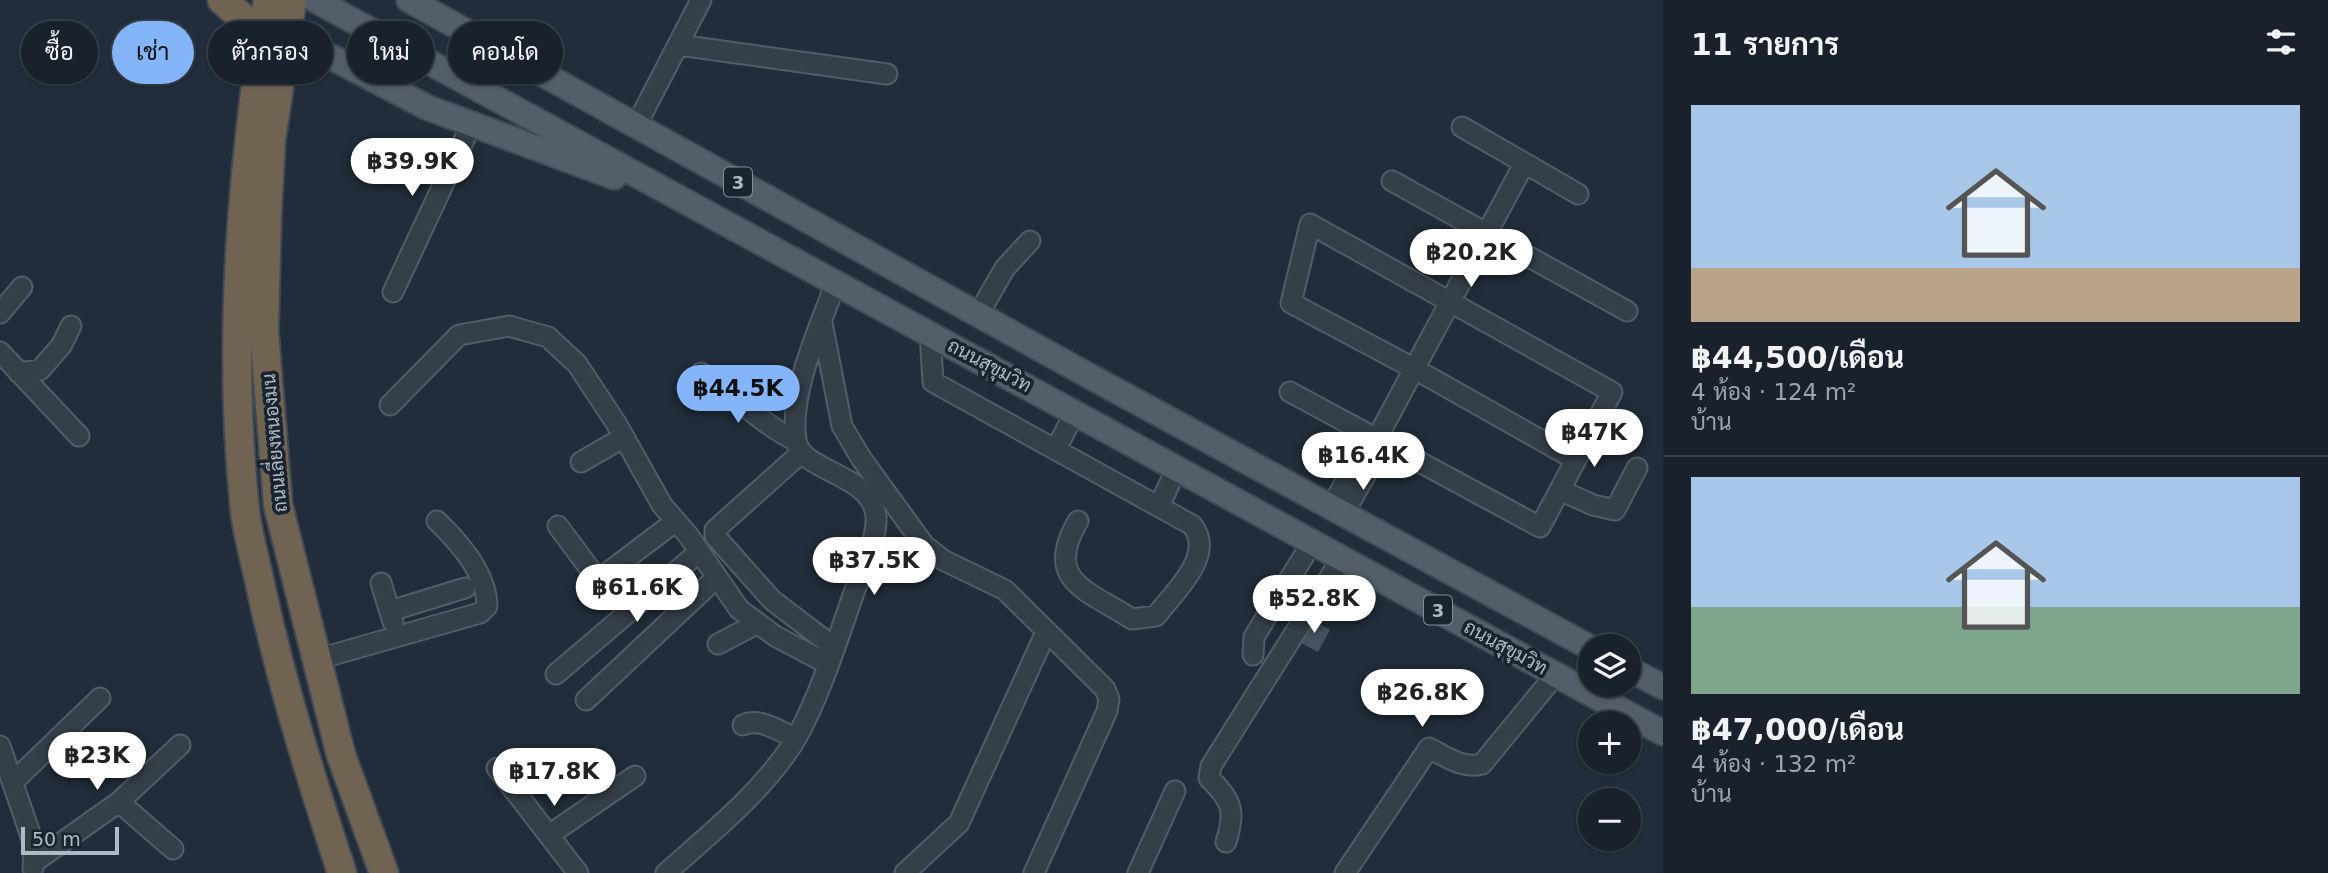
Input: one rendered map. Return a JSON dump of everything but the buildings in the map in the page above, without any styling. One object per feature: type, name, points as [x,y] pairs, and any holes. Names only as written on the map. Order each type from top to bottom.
[{"type":"highway","points":[[222,0],[244,21]]},
{"type":"highway","name":"ถนนเลี่ยงหนองมน","points":[[268,0],[268,21]]},
{"type":"highway","name":"ถนนเลี่ยงหนองมน","points":[[285,21],[292,0]]},
{"type":"highway","name":"ถนนเลี่ยงหนองมน","points":[[266,84],[239,238],[236,361],[245,513],[276,657],[307,766],[342,873]]},
{"type":"highway","name":"ถนนเลี่ยงหนองมน","points":[[269,84],[271,152],[264,331],[278,505],[341,755],[384,873]]},
{"type":"highway","points":[[307,766],[341,755]]},
{"type":"main road","name":"ถนนสุขุมวิท","points":[[315,0],[1663,733]]},
{"type":"main road","name":"ถนนสุขุมวิท","points":[[409,0],[1093,379],[1578,641]]},
{"type":"main road","points":[[333,61],[426,107],[587,168],[675,197]]},
{"type":"main road","points":[[1075,412],[1093,379]]},
{"type":"main road","points":[[1641,675],[1663,687]]},
{"type":"street","points":[[636,126],[701,0]]},
{"type":"street","points":[[679,45],[887,74]]},
{"type":"street","points":[[393,292],[472,124]]},
{"type":"street","points":[[1462,127],[1578,194]]},
{"type":"street","points":[[1338,510],[1355,465],[1372,447],[1524,164]]},
{"type":"street","points":[[1392,181],[1627,311]]},
{"type":"street","points":[[1290,392],[1372,447],[1540,527],[1576,460],[1612,392],[1310,224],[1291,303],[1576,460]]},
{"type":"street","points":[[978,315],[1005,268],[1030,241]]},
{"type":"street","points":[[832,656],[772,600],[715,536],[715,530],[798,447],[799,390],[835,282]]},
{"type":"street","points":[[0,313],[22,287]]},
{"type":"street","points":[[822,322],[842,426],[924,545],[943,560],[1005,590],[1105,689],[1109,699],[1102,725],[1034,873]]},
{"type":"street","points":[[19,373],[40,370],[61,346],[71,326]]},
{"type":"street","points":[[390,405],[459,335],[509,326],[548,337],[577,364],[662,505],[739,609],[775,636],[832,656]]},
{"type":"street","points":[[930,333],[933,382],[1192,525],[1200,535],[1202,548],[1190,573],[1156,616],[1146,620],[1132,620],[1068,576],[1063,558],[1069,538],[1079,521]]},
{"type":"street","points":[[0,352],[79,436]]},
{"type":"street","points":[[666,873],[756,790],[795,738],[832,656],[872,539],[876,517],[863,492],[773,430],[747,405],[701,373]]},
{"type":"street","points":[[1056,449],[1075,412]]},
{"type":"street","points":[[581,461],[624,438]]},
{"type":"street","points":[[1158,506],[1177,468]]},
{"type":"street","points":[[1560,489],[1593,505],[1615,510],[1637,468]]},
{"type":"street","points":[[315,660],[480,613],[487,606],[487,596],[463,547],[438,521]]},
{"type":"street","points":[[558,526],[598,580],[676,521]]},
{"type":"street","points":[[1253,655],[1254,637],[1313,541]]},
{"type":"street","points":[[556,674],[699,552]]},
{"type":"street","points":[[1226,842],[1232,823],[1232,809],[1226,794],[1209,778],[1211,766],[1342,558]]},
{"type":"street","points":[[586,700],[715,579]]},
{"type":"street","points":[[381,583],[397,636]]},
{"type":"street","points":[[390,611],[465,588]]},
{"type":"street","points":[[718,644],[758,623]]},
{"type":"street","points":[[905,873],[959,823],[1046,632]]},
{"type":"street","points":[[1345,873],[1429,748],[1459,764],[1472,767],[1482,764],[1556,674]]},
{"type":"street","points":[[13,782],[100,698]]},
{"type":"street","points":[[743,725],[751,721],[761,723],[795,738]]},
{"type":"street","points":[[34,867],[119,802],[180,745]]},
{"type":"street","points":[[0,746],[34,845],[34,867]]},
{"type":"street","points":[[497,768],[578,873]]},
{"type":"street","points":[[549,835],[635,776]]},
{"type":"street","points":[[1138,873],[1175,791]]},
{"type":"street","points":[[119,802],[173,849]]}]
